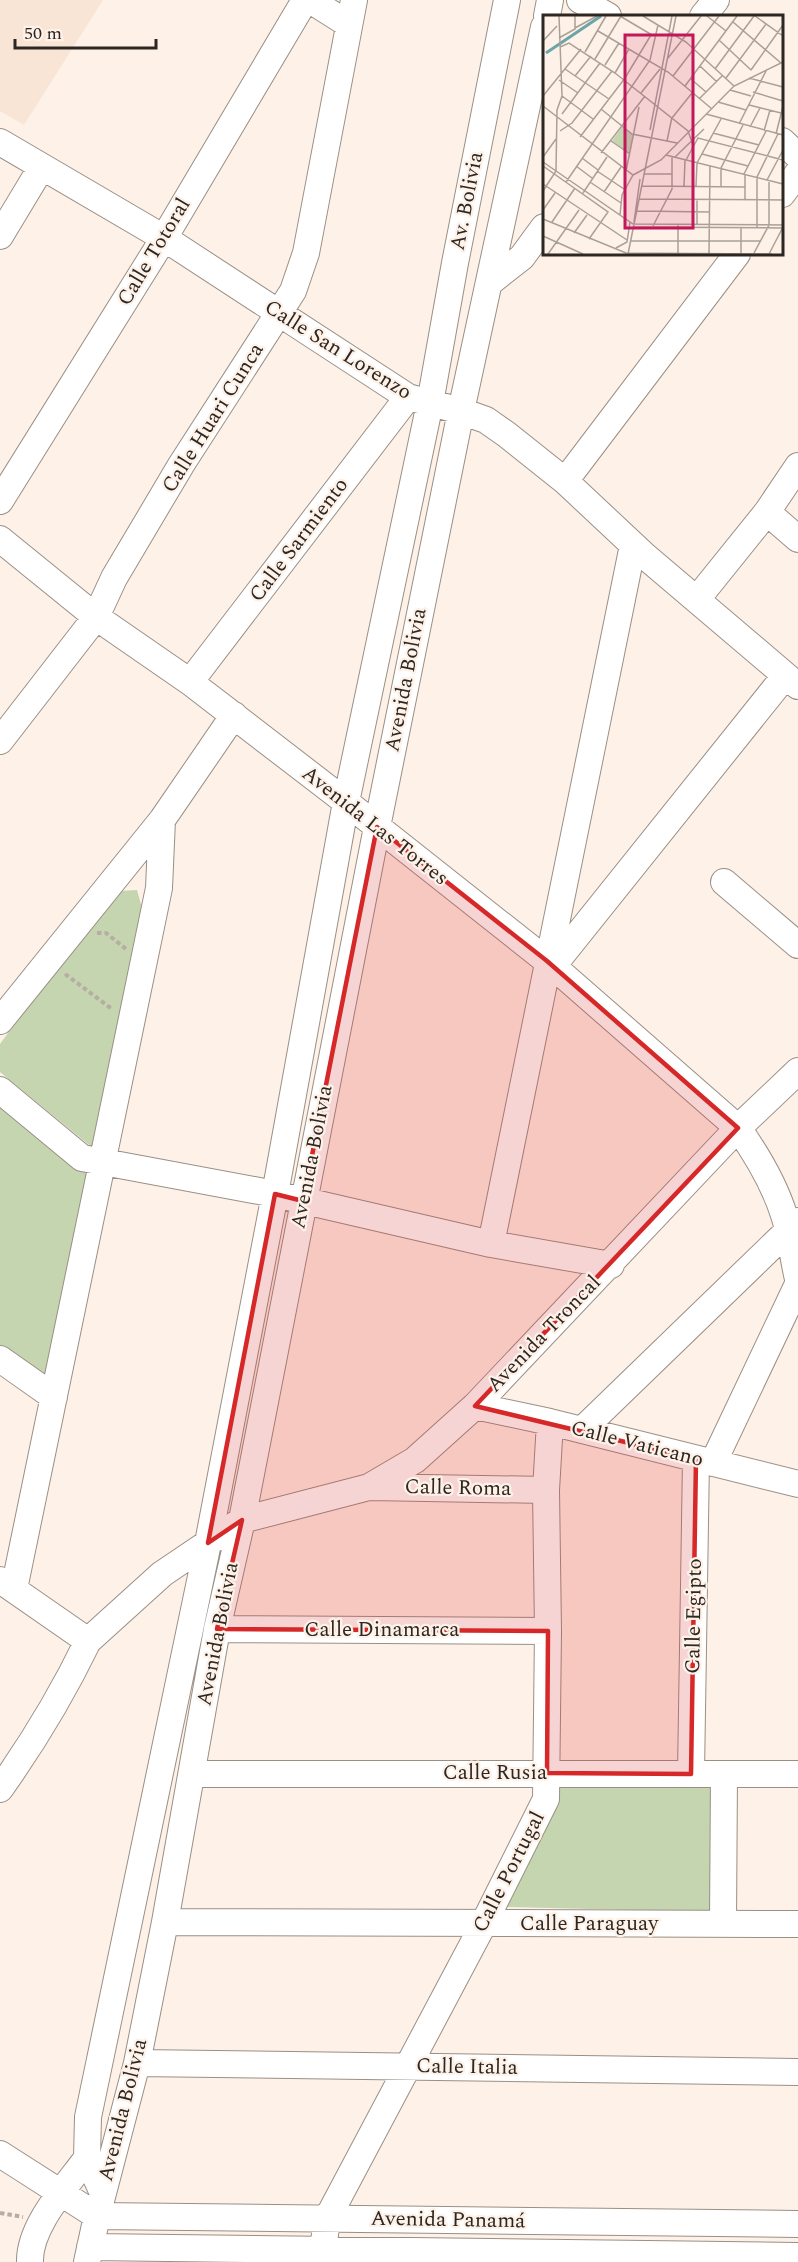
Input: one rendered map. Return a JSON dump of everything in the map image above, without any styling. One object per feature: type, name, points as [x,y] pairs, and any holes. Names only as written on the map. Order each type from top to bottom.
[{"type":"street","name":"Calle Totoral","points":[[0,501],[164,238],[305,0]]},
{"type":"street","points":[[310,0],[351,12]]},
{"type":"street","name":"Av. Bolivia","points":[[419,400],[455,263],[507,0]]},
{"type":"street","points":[[547,15],[550,0]]},
{"type":"street","points":[[580,0],[606,15]]},
{"type":"street","points":[[704,15],[716,0]]},
{"type":"street","name":"Calle Huari Cunca","points":[[0,741],[96,617],[114,578],[181,465],[293,291],[306,253],[351,12]]},
{"type":"street","name":"Av. Bolivia","points":[[461,411],[543,32]]},
{"type":"street","name":"Calle San Lorenzo","points":[[0,142],[164,238],[279,314],[419,400],[486,420],[565,481],[633,544],[792,681]]},
{"type":"street","points":[[783,142],[798,156]]},
{"type":"street","points":[[0,236],[41,168]]},
{"type":"street","points":[[783,193],[798,172]]},
{"type":"street","points":[[489,283],[522,257],[543,228]]},
{"type":"street","points":[[565,481],[736,255]]},
{"type":"street","name":"Calle Sarmiento","points":[[190,682],[419,400]]},
{"type":"street","name":"Avenida Bolivia","points":[[100,2205],[87,2158],[88,2117],[208,1543],[275,1194],[419,400]]},
{"type":"street","name":"Avenida Bolivia","points":[[100,2205],[137,2062],[165,1922],[217,1629],[242,1520],[377,826],[461,411]]},
{"type":"street","points":[[697,599],[766,512],[798,466]]},
{"type":"street","points":[[766,512],[798,539]]},
{"type":"street","name":"Avenida Las Torres","points":[[0,539],[96,617],[190,682],[377,826],[549,964],[738,1128],[772,1182],[793,1226],[798,1280]]},
{"type":"street","points":[[490,1244],[633,544]]},
{"type":"street","points":[[549,964],[792,681]]},
{"type":"street","points":[[0,1021],[162,820],[234,715]]},
{"type":"street","points":[[0,1789],[28,1750],[61,1695],[88,1641],[7,1584],[54,1397],[144,962],[159,888],[162,820]]},
{"type":"street","points":[[724,882],[798,945]]},
{"type":"street","name":"Avenida Troncal","points":[[88,1641],[162,1574],[242,1520],[369,1487],[415,1460],[476,1406],[738,1128],[798,1071]]},
{"type":"street","points":[[0,1090],[82,1158],[275,1194],[490,1244],[611,1265]]},
{"type":"street","points":[[582,1430],[793,1226]]},
{"type":"street","points":[[705,1461],[798,1284]]},
{"type":"street","points":[[0,1359],[54,1397]]},
{"type":"street","name":"Calle Vaticano","points":[[476,1406],[550,1422],[798,1484]]},
{"type":"street","name":"Calle Portugal","points":[[323,2250],[327,2218],[484,1923],[546,1799],[548,1631],[546,1490],[550,1422]]},
{"type":"street","name":"Calle Egipto","points":[[692,1774],[705,1461]]},
{"type":"street","name":"Calle Roma","points":[[369,1487],[546,1490]]},
{"type":"street","name":"Calle Dinamarca","points":[[217,1629],[548,1631]]},
{"type":"street","name":"Calle Rusia","points":[[192,1774],[798,1774]]},
{"type":"street","points":[[723,1924],[724,1774]]},
{"type":"street","name":"Calle Paraguay","points":[[165,1922],[798,1924]]},
{"type":"street","name":"Calle Italia","points":[[137,2062],[798,2072]]},
{"type":"street","points":[[0,2154],[62,2193],[100,2205],[89,2255],[323,2250],[619,2258],[798,2256]]},
{"type":"street","points":[[30,2262],[30,2250],[41,2223],[87,2158]]},
{"type":"street","name":"Avenida Panamá","points":[[100,2205],[327,2218],[798,2224]]},
{"type":"street","points":[[619,2258],[620,2222]]},
{"type":"path","points":[[95,933],[106,933],[144,962]]},
{"type":"path","points":[[46,962],[132,1020]]},
{"type":"highlighted area","points":[[377,827],[547,961],[738,1128],[475,1406],[696,1459],[691,1774],[547,1773],[548,1631],[217,1629],[242,1520],[208,1543],[275,1194],[303,1201]]},
{"type":"shaded area","points":[[0,0],[103,0],[24,125],[0,111]]},
{"type":"green space","points":[[137,890],[142,908],[136,945],[94,1149],[0,1072],[0,1044],[56,967],[120,891]]},
{"type":"green space","points":[[0,1106],[87,1173],[48,1381],[0,1348]]},
{"type":"green space","points":[[718,1786],[716,1912],[505,1907],[557,1788]]}]
